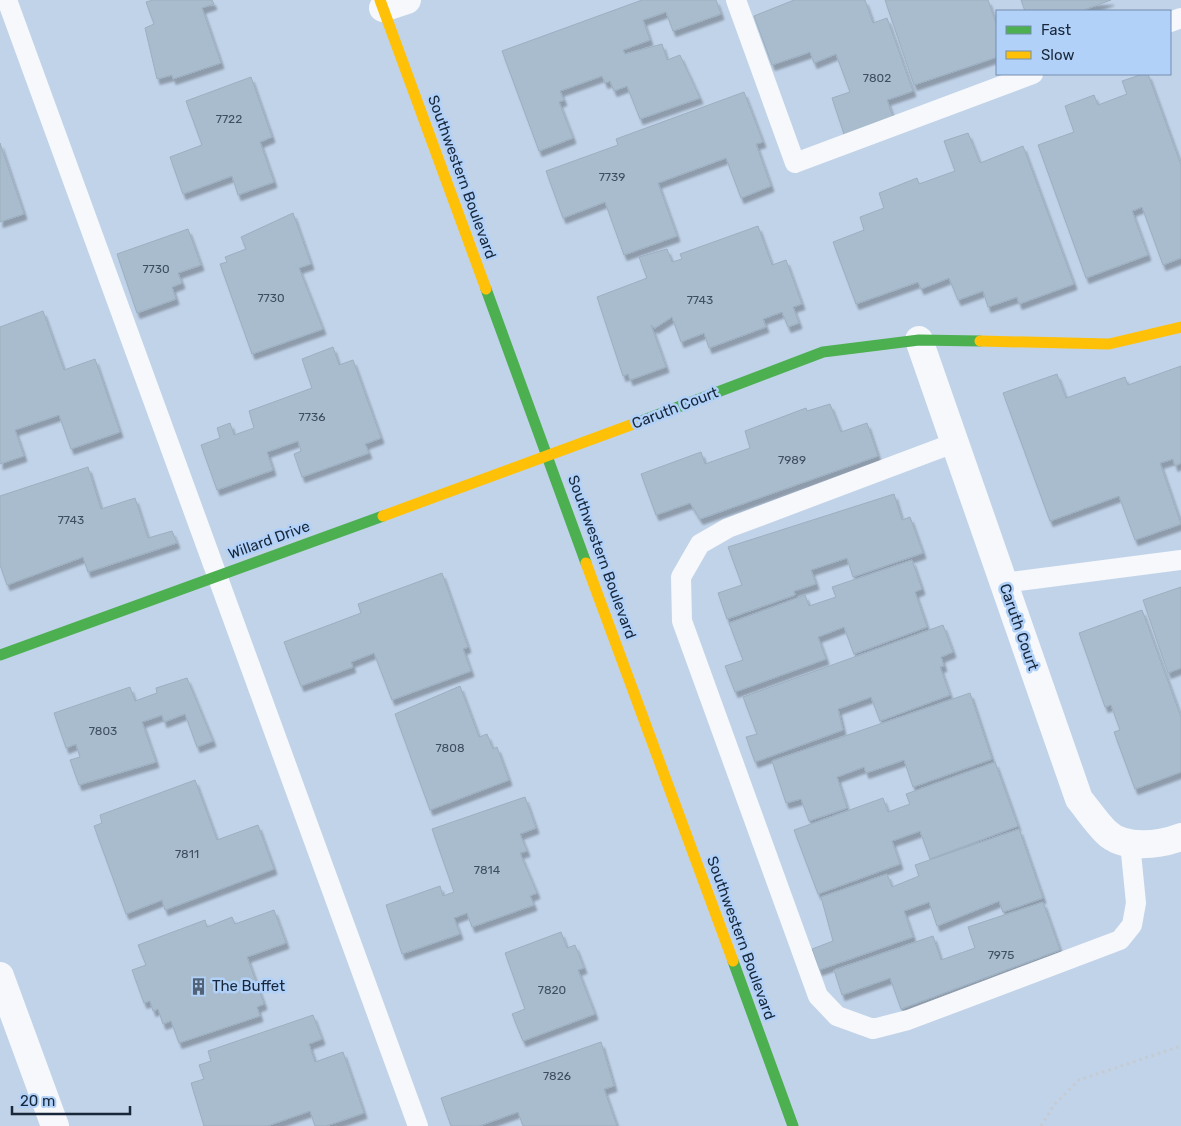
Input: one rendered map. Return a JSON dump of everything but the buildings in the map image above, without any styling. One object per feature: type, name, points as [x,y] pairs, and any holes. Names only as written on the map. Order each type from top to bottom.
[{"type":"street","name":"Southwestern Boulevard","points":[[390,3],[549,456],[793,1126]]},
{"type":"street","name":"Caruth Court","points":[[549,456],[823,352],[918,340],[1109,344],[1181,327]]},
{"type":"street","name":"Caruth Court","points":[[918,340],[1078,799],[1108,834],[1130,843],[1157,844],[1181,837]]},
{"type":"street","name":"Willard Drive","points":[[0,655],[549,456]]},
{"type":"street","points":[[0,976],[55,1126]]},
{"type":"lane","points":[[7,0],[219,575],[418,1126]]},
{"type":"lane","points":[[736,0],[795,163],[1030,75]]},
{"type":"lane","points":[[954,443],[728,528],[700,544],[681,577],[682,621],[818,996],[837,1016],[873,1029],[908,1020],[1120,940],[1132,925],[1136,903],[1130,843]]},
{"type":"lane","points":[[1003,583],[1181,560]]},
{"type":"path","points":[[1041,1126],[1054,1106],[1079,1080],[1181,1046]]},
{"type":"traffic: fast","points":[[486,289],[586,563]]},
{"type":"traffic: fast","points":[[636,423],[823,352],[919,340],[980,341]]},
{"type":"traffic: fast","points":[[0,655],[383,516]]},
{"type":"traffic: fast","points":[[733,961],[793,1126]]},
{"type":"traffic: slow","points":[[380,0],[486,289]]},
{"type":"traffic: slow","points":[[980,341],[1109,344],[1181,327]]},
{"type":"traffic: slow","points":[[383,516],[636,423]]},
{"type":"traffic: slow","points":[[586,563],[733,961]]},
{"type":"place","name":"The Buffet","points":[[198,986]]}]
